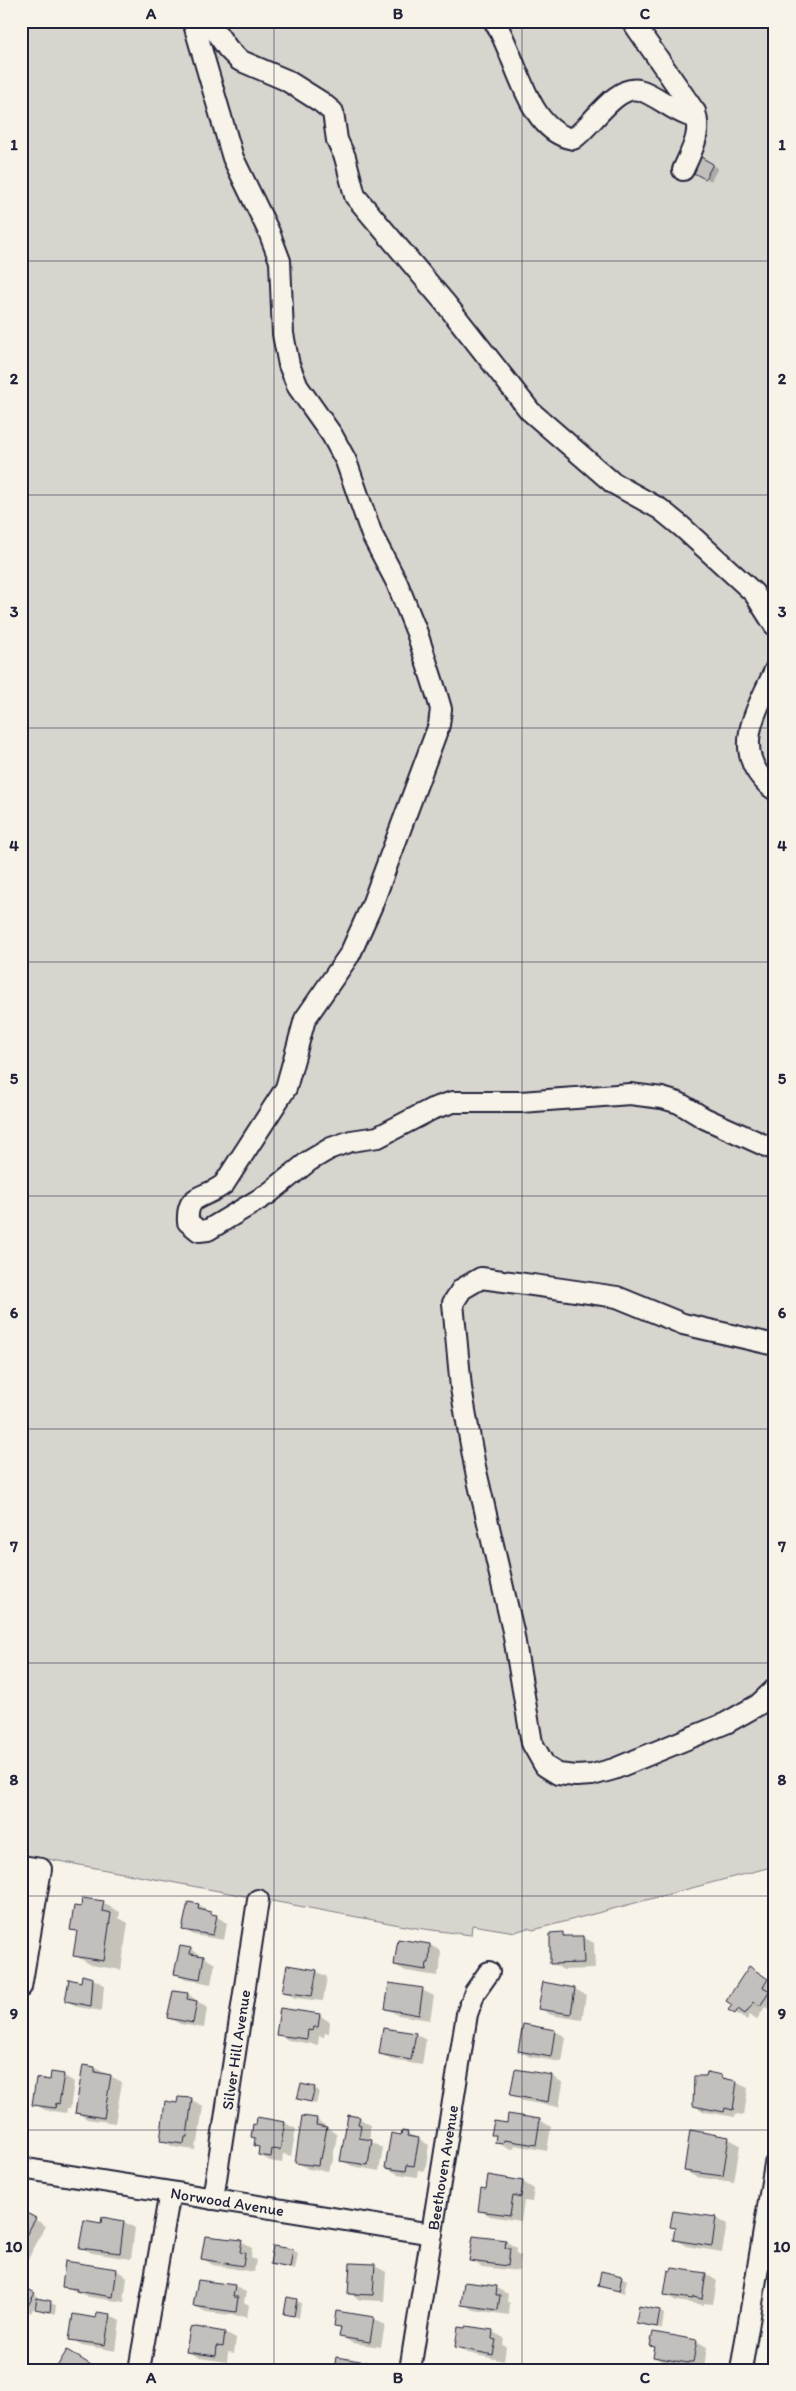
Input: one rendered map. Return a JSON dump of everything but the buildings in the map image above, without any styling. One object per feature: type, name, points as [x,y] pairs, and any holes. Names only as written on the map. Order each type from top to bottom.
[{"type":"street","points":[[194,21],[233,158],[269,232],[280,261],[283,334],[289,365],[298,387],[332,435],[346,461],[372,535],[398,584],[417,633],[440,709],[439,725],[372,904],[350,954],[305,1019],[294,1065],[286,1088],[224,1184],[213,1193],[192,1200],[188,1206],[188,1222],[199,1231],[208,1230],[268,1194],[308,1161],[331,1148],[351,1141],[378,1137],[432,1109],[453,1102],[521,1102],[630,1094],[662,1098],[679,1103],[704,1118],[775,1150]]},
{"type":"street","points":[[208,21],[228,49],[239,60],[286,80],[321,102],[333,112],[338,140],[345,157],[355,196],[440,296],[530,411],[613,483],[660,510],[682,527],[754,593],[775,626]]},
{"type":"street","points":[[494,21],[501,32],[520,80],[535,111],[564,137],[573,139],[584,132],[611,101],[630,90],[639,90],[687,115],[695,112]]},
{"type":"street","points":[[632,21],[695,112],[698,132],[683,170]]},
{"type":"street","points":[[775,670],[754,716],[748,738],[749,753],[754,768],[762,779],[775,790]]},
{"type":"street","points":[[775,1345],[683,1324],[617,1297],[481,1278],[470,1282],[462,1289],[453,1303],[461,1388],[475,1467],[513,1631],[532,1743],[545,1766],[558,1774],[576,1776],[592,1775],[614,1770],[726,1723],[758,1705],[775,1689]]},
{"type":"street","points":[[21,1866],[41,1869],[21,1987]]},
{"type":"street","name":"Silver Hill Avenue","points":[[213,2199],[258,1900]]},
{"type":"street","name":"Beethoven Avenue","points":[[410,2370],[467,2014],[475,1992],[489,1972]]},
{"type":"street","points":[[741,2370],[775,2164]]},
{"type":"street","name":"Norwood Avenue","points":[[21,2168],[432,2234]]},
{"type":"street","points":[[139,2370],[170,2192]]},
{"type":"shaded area","points":[[21,21],[775,21],[775,1866],[533,1930],[528,1928],[515,1932],[472,1925],[471,1935],[416,1928],[21,1854]]}]
